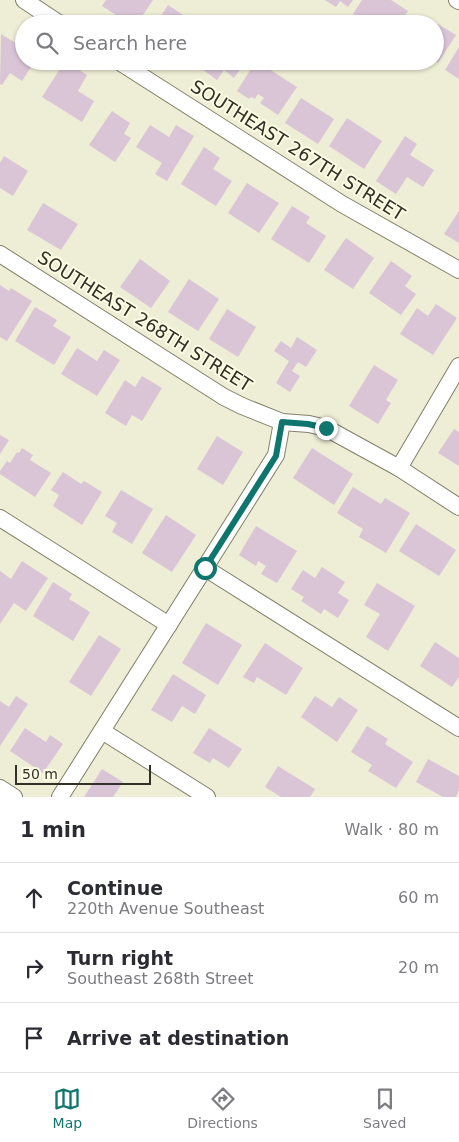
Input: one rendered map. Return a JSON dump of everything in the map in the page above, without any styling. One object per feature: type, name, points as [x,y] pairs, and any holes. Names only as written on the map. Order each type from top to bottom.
[{"type":"street","points":[[24,0],[46,15]]},
{"type":"street","name":"SOUTHEAST 267TH STREET","points":[[132,70],[342,204],[459,270]]},
{"type":"street","name":"SOUTHEAST 268TH STREET","points":[[0,254],[242,406],[282,422],[308,424],[326,428],[399,468],[459,506]]},
{"type":"street","points":[[399,468],[459,366]]},
{"type":"street","points":[[60,797],[276,456],[282,422]]},
{"type":"street","points":[[0,518],[169,625]]},
{"type":"street","points":[[205,568],[459,728]]},
{"type":"street","points":[[102,731],[207,797]]},
{"type":"street","points":[[0,788],[14,797]]},
{"type":"building","points":[[106,0],[153,0],[143,15],[116,15],[102,6]]},
{"type":"building","points":[[325,0],[353,0],[348,7],[340,1],[336,7]]},
{"type":"building","points":[[362,0],[391,0],[408,11],[406,15],[353,14]]},
{"type":"building","points":[[168,5],[183,15],[162,15]]},
{"type":"building","points":[[444,28],[456,35],[444,54]]},
{"type":"building","points":[[1,34],[15,43],[15,70],[29,70],[22,81],[10,73],[2,85],[0,84]]},
{"type":"building","points":[[459,47],[459,79],[445,70]]},
{"type":"building","points":[[59,70],[79,70],[87,75],[78,91],[94,101],[82,122],[42,97]]},
{"type":"building","points":[[203,70],[224,70],[217,80]]},
{"type":"building","points":[[224,70],[240,70],[234,78]]},
{"type":"building","points":[[250,70],[271,70],[297,87],[278,115],[260,103],[264,98],[258,94],[255,99],[251,97],[249,99],[237,91]]},
{"type":"building","points":[[301,98],[334,119],[318,144],[285,123]]},
{"type":"building","points":[[112,111],[130,123],[124,134],[131,138],[115,162],[89,145]]},
{"type":"building","points":[[347,118],[382,141],[364,169],[329,146]]},
{"type":"building","points":[[150,125],[169,137],[176,125],[194,136],[167,181],[155,174],[162,163],[136,147]]},
{"type":"building","points":[[405,136],[417,144],[410,155],[434,170],[423,187],[407,177],[396,194],[376,181]]},
{"type":"building","points":[[204,147],[220,158],[213,169],[232,181],[216,206],[181,184]]},
{"type":"building","points":[[4,156],[28,171],[13,196],[0,188],[0,163]]},
{"type":"building","points":[[247,183],[279,203],[259,233],[228,213]]},
{"type":"building","points":[[43,203],[78,224],[61,250],[27,230]]},
{"type":"building","points":[[292,206],[310,217],[306,223],[326,236],[309,263],[271,239]]},
{"type":"building","points":[[459,211],[459,243],[444,234]]},
{"type":"building","points":[[346,238],[374,258],[353,289],[324,270]]},
{"type":"building","points":[[140,259],[170,281],[151,308],[120,287]]},
{"type":"building","points":[[391,261],[412,276],[405,286],[416,294],[401,315],[369,293]]},
{"type":"building","points":[[189,279],[219,299],[198,331],[168,312]]},
{"type":"building","points":[[0,285],[9,291],[11,288],[32,301],[7,341],[0,337]]},
{"type":"building","points":[[436,304],[457,318],[433,355],[400,334],[417,308],[428,316]]},
{"type":"building","points":[[35,307],[57,320],[53,326],[71,337],[54,365],[15,341]]},
{"type":"building","points":[[227,309],[256,327],[238,357],[209,339]]},
{"type":"building","points":[[297,337],[317,350],[306,367],[298,362],[292,371],[300,376],[290,392],[276,383],[289,361],[274,351],[281,341],[291,348]]},
{"type":"building","points":[[77,348],[97,361],[104,350],[120,360],[97,396],[61,374]]},
{"type":"building","points":[[374,365],[398,380],[386,400],[391,403],[378,424],[349,406]]},
{"type":"building","points":[[142,376],[162,388],[142,421],[132,415],[126,426],[105,413],[125,380],[135,387]]},
{"type":"building","points":[[454,429],[459,432],[459,466],[438,453]]},
{"type":"building","points":[[0,435],[9,440],[0,454]]},
{"type":"building","points":[[217,436],[243,452],[223,485],[197,469]]},
{"type":"building","points":[[22,448],[33,455],[30,460],[51,473],[35,497],[0,474],[7,461],[10,463]]},
{"type":"building","points":[[312,448],[353,474],[334,505],[293,478]]},
{"type":"building","points":[[63,472],[81,484],[84,481],[102,492],[82,525],[53,506],[59,495],[51,490]]},
{"type":"building","points":[[353,487],[381,504],[385,498],[410,513],[386,553],[359,537],[363,529],[337,513]]},
{"type":"building","points":[[121,490],[153,509],[132,544],[112,532],[117,523],[105,516]]},
{"type":"building","points":[[166,515],[196,535],[172,572],[142,553]]},
{"type":"building","points":[[416,524],[456,550],[439,576],[399,551]]},
{"type":"building","points":[[256,526],[297,551],[277,583],[261,574],[266,566],[258,561],[256,566],[239,555]]},
{"type":"building","points":[[22,561],[48,578],[26,611],[14,603],[0,624],[0,571],[11,579]]},
{"type":"building","points":[[322,567],[345,582],[338,593],[349,600],[338,618],[324,609],[321,614],[301,601],[304,597],[291,589],[303,570],[315,578]]},
{"type":"building","points":[[53,582],[72,594],[69,599],[90,612],[73,641],[33,616]]},
{"type":"building","points":[[377,583],[415,606],[388,651],[366,637],[380,614],[364,605]]},
{"type":"building","points":[[206,623],[242,645],[218,685],[182,663]]},
{"type":"building","points":[[99,635],[121,649],[91,696],[69,682]]},
{"type":"building","points":[[435,642],[459,658],[459,677],[452,687],[420,666]]},
{"type":"building","points":[[265,643],[303,668],[286,695],[257,677],[254,683],[243,677]]},
{"type":"building","points":[[173,674],[206,695],[195,714],[182,706],[172,722],[151,710]]},
{"type":"building","points":[[16,696],[28,704],[0,746],[0,701],[9,707]]},
{"type":"building","points":[[315,696],[332,707],[339,697],[358,710],[337,742],[301,717]]},
{"type":"building","points":[[367,726],[388,739],[385,744],[413,762],[396,788],[368,771],[372,765],[351,752]]},
{"type":"building","points":[[25,728],[46,742],[50,735],[63,744],[43,773],[10,751]]},
{"type":"building","points":[[209,728],[242,749],[229,768],[213,758],[210,763],[193,753]]},
{"type":"building","points":[[428,759],[459,776],[459,790],[456,797],[443,797],[416,782]]},
{"type":"building","points":[[278,766],[315,789],[310,797],[281,797],[265,787]]},
{"type":"building","points":[[102,769],[123,782],[113,797],[84,797]]},
{"type":"route","points":[[205,568],[276,456],[282,422],[308,424],[326,428]]}]
